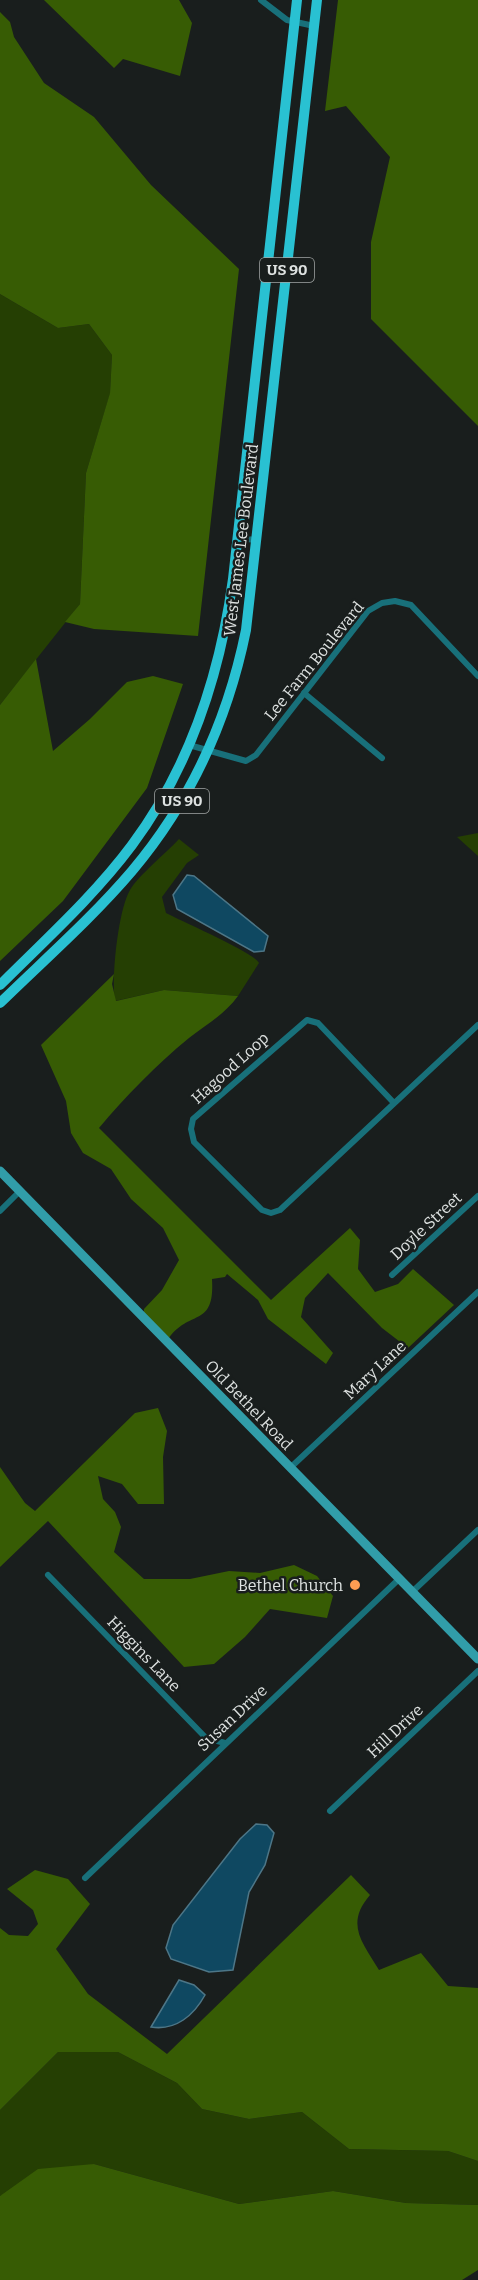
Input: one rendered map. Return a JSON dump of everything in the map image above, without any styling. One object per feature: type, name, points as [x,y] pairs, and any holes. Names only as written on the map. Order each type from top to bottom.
[{"type":"main road","name":"West James Lee Boulevard","points":[[0,985],[96,888],[132,845],[164,795],[203,714],[221,652],[237,538],[297,0]]},
{"type":"main road","name":"West James Lee Boulevard","points":[[0,1003],[131,872],[169,822],[208,751],[222,718],[238,668],[246,630],[257,540],[317,0]]},
{"type":"street","points":[[261,0],[280,16],[295,23],[314,26]]},
{"type":"street","points":[[237,538],[257,540]]},
{"type":"street","name":"Lee Farm Boulevard","points":[[189,745],[246,761],[256,755],[368,611],[382,603],[395,601],[411,605],[478,676]]},
{"type":"street","points":[[304,693],[382,758]]},
{"type":"street","name":"Hagood Loop","points":[[394,1103],[318,1023],[307,1020],[297,1026],[193,1119],[191,1128],[194,1142],[262,1210],[271,1213],[280,1210],[478,1025]]},
{"type":"street","name":"Old Bethel Road","points":[[0,1170],[478,1659]]},
{"type":"street","points":[[0,1212],[20,1191]]},
{"type":"street","name":"Doyle Street","points":[[392,1275],[478,1196]]},
{"type":"street","name":"Mary Lane","points":[[290,1468],[478,1292]]},
{"type":"street","points":[[412,1592],[478,1530]]},
{"type":"street","name":"Higgins Lane","points":[[48,1575],[206,1738],[225,1743]]},
{"type":"street","name":"Susan Drive","points":[[85,1878],[399,1579]]},
{"type":"street","name":"Hill Drive","points":[[330,1810],[478,1671]]},
{"type":"green space","points":[[44,0],[179,0],[192,23],[180,76],[123,59],[114,68]]},
{"type":"green space","points":[[338,0],[478,0],[478,426],[371,319],[371,242],[390,157],[346,106],[325,111]]},
{"type":"green space","points":[[0,12],[10,22],[14,37],[44,83],[94,117],[151,185],[239,269],[198,636],[94,629],[65,622],[80,604],[86,473],[110,393],[112,355],[89,324],[58,328],[0,294]]},
{"type":"green space","points":[[0,294],[58,328],[89,324],[112,355],[110,394],[86,473],[80,604],[0,705]]},
{"type":"green space","points":[[36,659],[53,751],[90,719],[127,682],[153,676],[183,684],[147,788],[63,901],[0,961],[0,705]]},
{"type":"green space","points":[[478,833],[478,856],[457,837]]},
{"type":"green space","points":[[179,839],[199,855],[187,863],[162,897],[166,913],[232,945],[259,963],[238,996],[164,990],[115,1001],[116,945],[126,900],[139,878]]},
{"type":"green space","points":[[114,974],[112,984],[116,1001],[164,990],[238,996],[221,1014],[189,1038],[153,1070],[99,1128],[271,1300],[350,1228],[360,1240],[358,1269],[375,1292],[398,1284],[413,1269],[454,1305],[408,1348],[382,1328],[328,1273],[305,1298],[301,1317],[333,1353],[326,1364],[268,1319],[258,1300],[227,1274],[225,1277],[212,1279],[210,1305],[205,1312],[185,1323],[169,1338],[144,1313],[144,1309],[162,1290],[179,1260],[163,1228],[131,1199],[111,1169],[83,1153],[71,1133],[66,1101],[41,1045]]},
{"type":"green space","points":[[158,1408],[167,1431],[163,1457],[164,1504],[138,1504],[122,1484],[98,1476],[103,1499],[115,1512],[121,1527],[114,1552],[144,1579],[190,1579],[229,1571],[260,1573],[294,1565],[317,1576],[333,1596],[327,1618],[270,1609],[245,1637],[214,1664],[184,1667],[48,1521],[0,1567],[0,1467],[25,1503],[35,1511],[135,1413]]},
{"type":"green space","points":[[35,1870],[68,1879],[90,1904],[56,1949],[88,1994],[167,2054],[351,1875],[370,1895],[358,1915],[357,1924],[362,1942],[379,1970],[421,1953],[448,1986],[478,1988],[478,2161],[448,2151],[349,2149],[302,2112],[249,2119],[202,2109],[177,2083],[118,2052],[58,2052],[0,2110],[0,1928],[9,1935],[28,1936],[38,1924],[33,1910],[7,1889]]},
{"type":"green space","points":[[58,2052],[118,2052],[177,2083],[202,2109],[249,2119],[302,2112],[349,2149],[448,2151],[478,2161],[478,2205],[406,2203],[333,2191],[239,2204],[94,2164],[0,2196],[0,2110]]},
{"type":"green space","points":[[94,2164],[239,2204],[333,2191],[406,2203],[478,2205],[478,2270],[462,2280],[0,2280],[0,2196],[38,2169]]},
{"type":"water","points":[[187,875],[194,876],[268,936],[264,951],[254,952],[177,909],[173,895]]},
{"type":"water","points":[[256,1824],[267,1825],[274,1833],[265,1865],[249,1892],[233,1970],[209,1972],[171,1959],[166,1948],[173,1925],[240,1839]]},
{"type":"water","points":[[179,1980],[194,1985],[205,1995],[190,2015],[183,2020],[160,2028],[151,2027]]},
{"type":"place","name":"Bethel Church","points":[[355,1585]]}]
